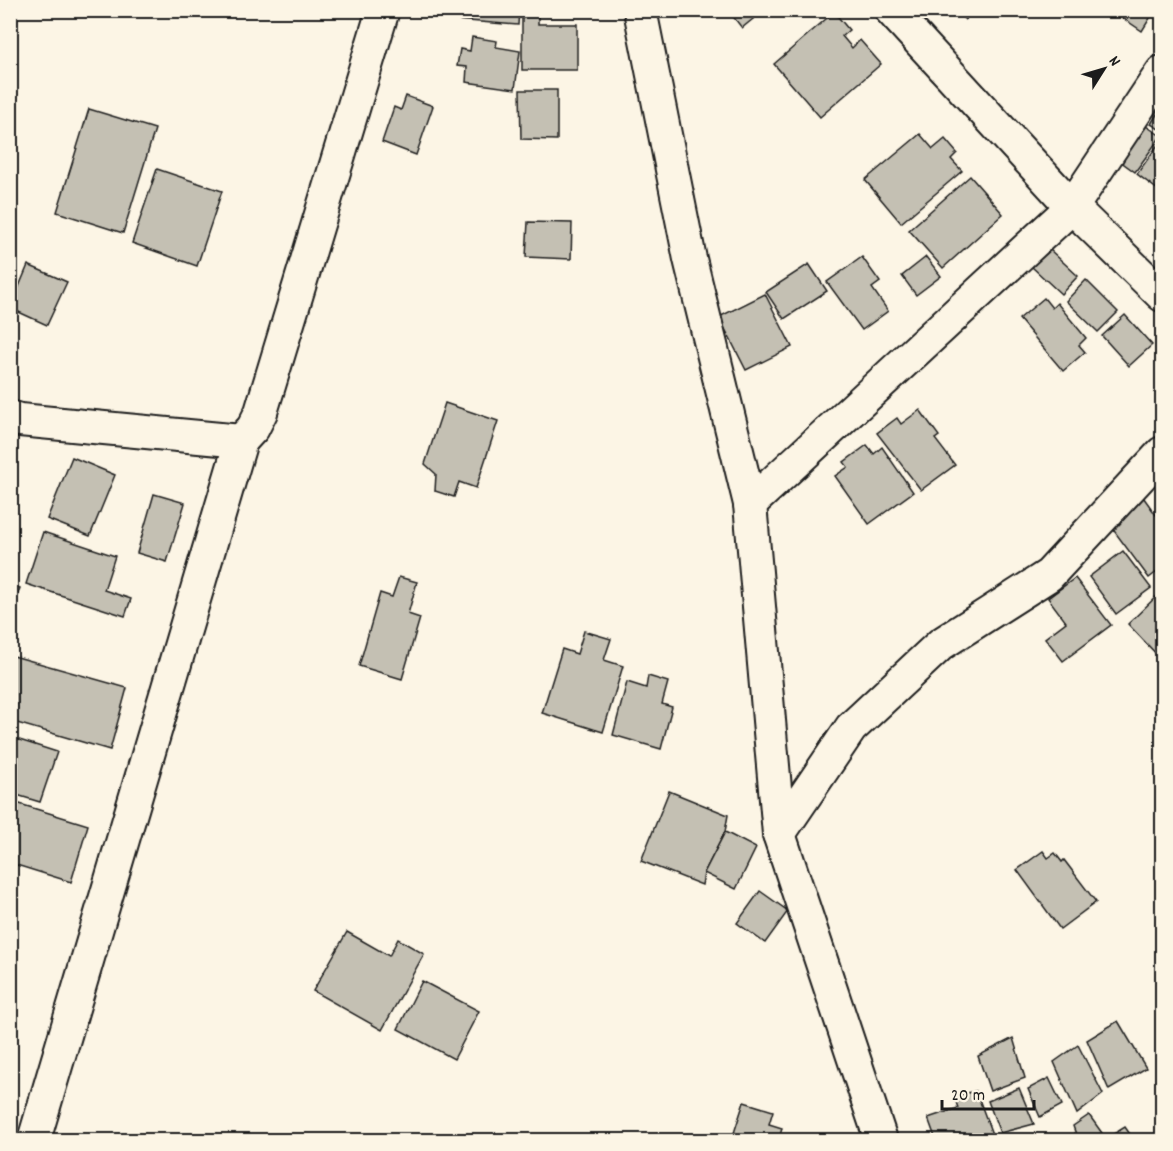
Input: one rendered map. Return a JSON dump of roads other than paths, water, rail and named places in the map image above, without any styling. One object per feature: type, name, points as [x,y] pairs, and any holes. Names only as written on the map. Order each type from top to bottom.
[{"type":"street","points":[[34,1140],[241,441],[253,428],[261,411],[383,10]]},
{"type":"street","points":[[640,10],[690,259],[750,504],[779,834],[881,1140]]},
{"type":"street","points":[[891,10],[1072,207],[1162,295]]},
{"type":"street","points":[[750,504],[1072,207],[1162,72]]},
{"type":"street","points":[[10,417],[20,420],[241,441]]},
{"type":"street","points":[[779,834],[851,729],[941,644],[1049,575],[1162,453]]}]
